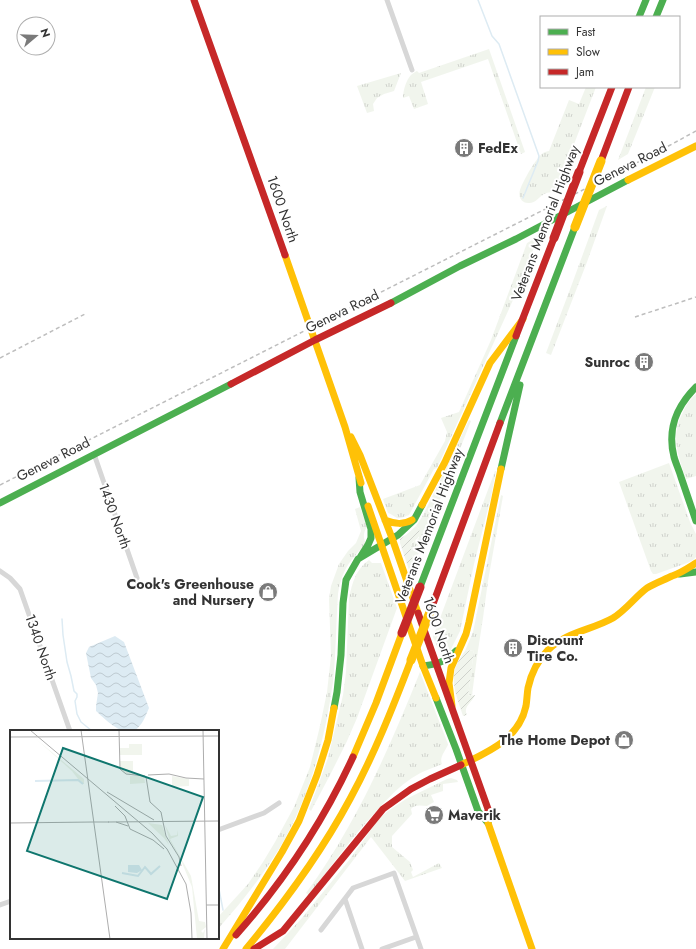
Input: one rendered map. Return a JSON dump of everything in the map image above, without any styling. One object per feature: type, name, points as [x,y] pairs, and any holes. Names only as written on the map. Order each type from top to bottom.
[{"type":"main road","name":"1600 North","points":[[194,0],[345,427],[359,478],[423,666],[478,811],[488,823]]},
{"type":"main road","points":[[639,16],[646,0]]},
{"type":"main road","points":[[656,16],[663,0]]},
{"type":"main road","name":"Veterans Memorial Highway","points":[[223,949],[245,926],[306,843],[347,771],[360,742],[612,88]]},
{"type":"main road","points":[[246,949],[294,889],[318,855],[340,819],[377,746],[430,612],[528,351],[630,88]]},
{"type":"main road","name":"Geneva Road","points":[[0,502],[460,266],[516,239],[619,184],[696,146]]},
{"type":"main road","points":[[358,559],[403,531],[414,520],[445,462],[490,363],[523,319]]},
{"type":"main road","points":[[452,706],[449,675],[466,634],[469,622],[502,463],[528,351]]},
{"type":"main road","points":[[696,387],[689,393],[677,411],[671,430],[671,440],[674,456],[696,521]]},
{"type":"main road","name":"1600 North","points":[[345,427],[360,455],[392,538],[436,664],[472,760],[488,809],[488,823],[532,949]]},
{"type":"main road","points":[[223,949],[282,852],[299,821],[317,775],[328,740],[337,692],[346,580],[371,538],[371,529],[360,492],[359,478]]},
{"type":"main road","points":[[385,520],[392,524],[397,524],[414,520]]},
{"type":"main road","points":[[254,949],[283,931],[383,809],[400,796],[417,786],[496,748],[503,743],[519,724],[526,709],[528,688],[534,671],[543,656],[554,644],[569,636],[615,617],[656,582],[678,574],[696,563]]},
{"type":"main road","points":[[678,574],[696,572]]},
{"type":"main road","points":[[423,666],[446,661],[462,643]]},
{"type":"street","points":[[387,0],[412,70]]},
{"type":"street","name":"1430 North","points":[[94,454],[137,578]]},
{"type":"street","name":"1340 North","points":[[0,571],[10,578],[20,589],[70,730]]},
{"type":"street","points":[[219,830],[264,813],[279,803]]},
{"type":"street","points":[[321,930],[353,888],[394,873],[421,949]]},
{"type":"street","points":[[345,899],[362,949]]},
{"type":"street","points":[[0,905],[10,901]]},
{"type":"street","points":[[382,949],[416,937]]},
{"type":"green space","points":[[489,49],[525,152],[521,154],[488,59],[421,82],[428,104],[414,109],[409,96],[403,98],[406,83],[409,77],[415,72],[417,71],[419,73]]},
{"type":"green space","points":[[401,73],[394,91],[377,98],[373,104],[374,111],[367,113],[357,86]]},
{"type":"green space","points":[[586,88],[596,88],[556,191],[544,194],[533,202],[524,202],[520,197],[519,192],[533,165],[543,153],[549,151],[569,100],[579,104]]},
{"type":"green space","points":[[646,88],[655,88],[628,154],[618,160]]},
{"type":"green space","points":[[607,206],[551,355],[546,353],[599,210]]},
{"type":"green space","points":[[538,237],[518,289],[437,468],[434,469],[409,515],[397,518],[388,513],[383,499],[420,485],[445,441],[447,432],[441,418],[459,412],[491,340],[527,243]]},
{"type":"green space","points":[[696,394],[696,476],[686,479],[678,454],[676,437],[679,421],[685,407]]},
{"type":"green space","points":[[469,420],[471,421],[414,565],[411,562],[413,556],[411,544],[419,538],[419,529],[416,526],[432,497]]},
{"type":"green space","points":[[669,463],[690,522],[696,534],[696,557],[687,563],[653,574],[619,482]]},
{"type":"green space","points":[[495,471],[491,497],[474,564],[460,631],[450,651],[443,654],[440,653],[433,637]]},
{"type":"green space","points":[[501,495],[503,496],[488,581],[472,695],[468,696],[474,650],[465,651],[473,632]]},
{"type":"green space","points":[[360,507],[367,527],[364,535],[366,544],[348,564],[339,589],[335,660],[330,704],[314,768],[299,810],[279,849],[250,890],[219,928],[219,916],[248,884],[275,842],[294,807],[310,767],[327,692],[331,656],[329,599],[331,586],[339,564],[356,543],[361,531],[355,509]]},
{"type":"green space","points":[[416,526],[419,529],[420,534],[417,539],[411,543],[413,553],[411,561],[414,565],[410,573],[400,539]]},
{"type":"green space","points":[[369,560],[372,563],[381,563],[397,608],[357,718],[347,741],[311,811],[309,809],[328,758],[343,695],[346,672],[350,592],[358,572]]},
{"type":"green space","points":[[474,650],[468,696],[475,695],[466,709],[467,715],[463,716],[455,689],[455,669],[465,651]]},
{"type":"green space","points":[[420,672],[448,744],[442,757],[442,764],[417,775],[394,792],[353,838],[309,895],[306,893],[341,841],[370,786]]},
{"type":"green space","points":[[451,778],[457,780],[458,782],[443,784],[443,791],[431,795],[434,802],[427,806],[414,806],[411,809],[412,814],[392,836],[392,847],[410,862],[413,870],[411,872],[413,877],[439,863],[442,868],[405,881],[371,837],[285,949],[273,949],[302,918],[350,859],[378,820],[406,799]]},
{"type":"water","points":[[115,636],[124,642],[149,708],[144,720],[135,730],[119,729],[96,711],[98,693],[96,685],[91,678],[86,653],[89,647]]},
{"type":"waterway","points":[[478,0],[492,36],[499,44],[539,156],[523,198]]},
{"type":"waterway","points":[[62,619],[67,662],[74,691],[77,694],[75,701],[77,714],[81,722],[91,730]]},
{"type":"waterway","points":[[219,889],[223,910]]},
{"type":"railway","points":[[0,485],[650,156],[696,131]]},
{"type":"railway","points":[[635,317],[696,297]]},
{"type":"railway","points":[[0,358],[85,314]]},
{"type":"traffic: fast","points":[[639,16],[646,0]]},
{"type":"traffic: fast","points":[[656,16],[663,0]]},
{"type":"traffic: fast","points":[[391,303],[628,180]]},
{"type":"traffic: fast","points":[[500,423],[575,227]]},
{"type":"traffic: fast","points":[[420,587],[516,336]]},
{"type":"traffic: fast","points":[[0,503],[231,384]]},
{"type":"traffic: fast","points":[[501,469],[520,385]]},
{"type":"traffic: fast","points":[[696,387],[683,402],[678,411],[672,437],[674,457],[696,521]]},
{"type":"traffic: fast","points":[[359,478],[360,492],[371,529],[371,538],[361,556]]},
{"type":"traffic: fast","points":[[334,708],[341,655],[343,603],[346,580],[358,559],[398,535],[414,520],[422,505]]},
{"type":"traffic: fast","points":[[680,574],[696,572]]},
{"type":"traffic: fast","points":[[423,666],[441,662],[456,651]]},
{"type":"traffic: fast","points":[[436,698],[478,811],[488,823]]},
{"type":"traffic: slow","points":[[628,180],[696,146]]},
{"type":"traffic: slow","points":[[575,227],[601,161]]},
{"type":"traffic: slow","points":[[285,255],[345,427],[361,483]]},
{"type":"traffic: slow","points":[[422,505],[445,462],[490,363],[523,319]]},
{"type":"traffic: slow","points":[[351,437],[360,455],[392,538],[418,613]]},
{"type":"traffic: slow","points":[[452,706],[449,683],[451,668],[466,634],[501,469]]},
{"type":"traffic: slow","points":[[368,506],[423,666],[436,698]]},
{"type":"traffic: slow","points":[[385,520],[399,523],[405,523],[412,520]]},
{"type":"traffic: slow","points":[[461,765],[482,755],[501,743],[517,727],[526,706],[528,688],[533,672],[541,658],[548,650],[555,644],[571,635],[613,618],[647,588],[696,563]]},
{"type":"traffic: slow","points":[[411,660],[430,612]]},
{"type":"traffic: slow","points":[[353,757],[376,703],[402,633]]},
{"type":"traffic: slow","points":[[246,949],[302,877],[339,819],[375,748],[411,660]]},
{"type":"traffic: slow","points":[[223,949],[282,852],[299,821],[317,775],[328,740],[334,708]]},
{"type":"traffic: slow","points":[[488,815],[488,823],[532,949]]},
{"type":"traffic: jam","points":[[194,0],[285,255]]},
{"type":"traffic: jam","points":[[579,172],[612,88]]},
{"type":"traffic: jam","points":[[601,161],[629,88]]},
{"type":"traffic: jam","points":[[554,238],[579,172]]},
{"type":"traffic: jam","points":[[516,336],[554,238]]},
{"type":"traffic: jam","points":[[231,384],[315,340],[391,303]]},
{"type":"traffic: jam","points":[[430,612],[500,423]]},
{"type":"traffic: jam","points":[[402,633],[420,587]]},
{"type":"traffic: jam","points":[[418,613],[488,809],[488,815]]},
{"type":"traffic: jam","points":[[236,935],[254,915],[301,850],[329,805],[353,757]]},
{"type":"traffic: jam","points":[[254,949],[283,931],[383,809],[411,789],[461,765]]},
{"type":"place","name":"FedEx","points":[[464,148]]},
{"type":"place","name":"Sunroc","points":[[644,362]]},
{"type":"place","name":"Cook's Greenhouse and Nursery","points":[[268,592]]},
{"type":"place","name":"Discount Tire Co.","points":[[513,648]]},
{"type":"place","name":"The Home Depot","points":[[624,740]]},
{"type":"place","name":"Maverik","points":[[434,815]]}]
